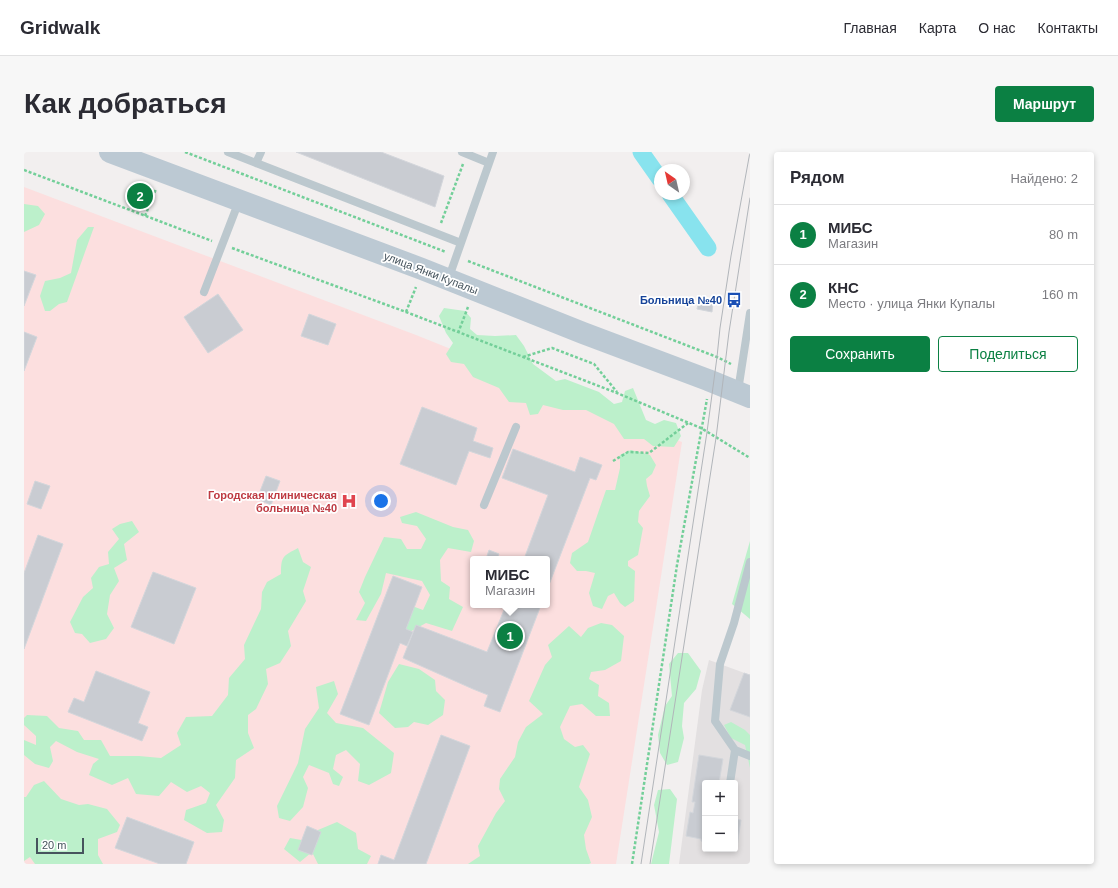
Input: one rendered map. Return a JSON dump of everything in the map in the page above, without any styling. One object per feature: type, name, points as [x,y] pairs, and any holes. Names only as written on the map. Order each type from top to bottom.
[{"type":"street","name":"улица Янки Купалы","points":[[110,152],[422,269],[744,395]]},
{"type":"lane","points":[[228,152],[461,243]]},
{"type":"lane","points":[[256,163],[261,152]]},
{"type":"lane","points":[[462,152],[489,163]]},
{"type":"lane","points":[[448,280],[493,152]]},
{"type":"lane","points":[[204,292],[239,201]]},
{"type":"lane","points":[[744,395],[750,313]]},
{"type":"lane","points":[[484,505],[516,427]]},
{"type":"lane","points":[[750,562],[734,623],[720,664],[715,721],[735,750],[750,756]]},
{"type":"lane","points":[[730,780],[735,750]]},
{"type":"path","points":[[185,152],[726,361]]},
{"type":"path","points":[[24,170],[111,204],[406,312],[617,393],[701,428],[750,458]]},
{"type":"path","points":[[523,357],[552,348],[594,364],[617,393]]},
{"type":"path","points":[[632,864],[677,565],[707,398]]},
{"type":"path","points":[[613,461],[628,452],[648,453],[688,423]]},
{"type":"shaded area","name":"Городская клиническая больница №40","points":[[24,187],[416,335],[682,442],[616,864],[24,864]]},
{"type":"shaded area","points":[[709,660],[750,675],[750,864],[679,864],[702,690]]},
{"type":"green space","points":[[24,204],[38,206],[45,214],[39,225],[24,232]]},
{"type":"green space","points":[[88,227],[94,227],[67,302],[59,304],[50,311],[45,311],[40,296],[45,281],[60,278],[71,273],[77,240]]},
{"type":"green space","points":[[444,308],[465,311],[471,318],[470,329],[477,335],[516,335],[524,346],[533,364],[556,381],[565,379],[599,392],[614,404],[622,402],[625,391],[633,388],[646,420],[655,424],[664,420],[676,423],[681,436],[674,447],[653,446],[644,439],[624,439],[614,424],[586,410],[563,410],[543,405],[538,414],[530,415],[526,403],[509,402],[499,388],[473,377],[464,364],[451,362],[446,354],[453,343],[446,333],[439,316]]},
{"type":"green space","points":[[631,450],[650,455],[656,465],[652,474],[646,479],[650,496],[639,511],[638,522],[643,528],[638,555],[628,561],[628,566],[635,571],[634,601],[625,607],[620,603],[614,593],[608,596],[602,609],[593,606],[589,593],[595,573],[577,571],[570,563],[572,553],[588,542],[606,490],[615,490],[620,468],[620,455]]},
{"type":"green space","points":[[416,512],[453,527],[468,530],[474,541],[471,552],[448,548],[440,560],[441,581],[450,587],[449,599],[463,607],[452,631],[426,623],[408,633],[394,616],[404,603],[423,610],[430,595],[422,581],[386,573],[381,594],[366,621],[356,620],[365,603],[359,592],[384,537],[401,539],[407,549],[421,549],[426,539],[417,526],[402,523],[400,517]]},
{"type":"green space","points":[[132,521],[139,532],[124,544],[127,560],[114,568],[119,581],[110,595],[107,614],[114,628],[106,639],[90,643],[82,634],[75,633],[70,622],[83,597],[93,588],[91,578],[99,567],[109,564],[108,552],[119,539],[112,529],[120,524]]},
{"type":"green space","points":[[750,541],[750,619],[732,604]]},
{"type":"green space","points":[[298,548],[303,562],[311,567],[303,591],[306,601],[288,631],[291,646],[280,663],[266,669],[268,684],[256,709],[248,715],[248,733],[254,748],[236,760],[235,778],[216,805],[224,820],[222,832],[207,833],[184,820],[186,810],[206,803],[210,793],[201,786],[187,792],[171,782],[159,796],[136,794],[128,778],[112,785],[89,775],[93,764],[99,759],[77,752],[56,741],[50,747],[53,761],[49,768],[35,764],[24,755],[24,740],[36,745],[36,736],[24,725],[24,718],[27,715],[47,716],[59,728],[78,731],[84,740],[101,740],[110,756],[161,758],[181,745],[177,733],[186,717],[212,716],[228,695],[229,678],[245,659],[244,645],[261,609],[262,592],[267,582],[281,574],[282,560],[284,557]]},
{"type":"green space","points":[[601,623],[612,625],[624,636],[621,661],[605,670],[591,672],[589,679],[599,685],[598,696],[609,703],[610,716],[596,716],[582,704],[570,706],[560,727],[564,739],[575,747],[583,745],[590,754],[579,787],[588,800],[592,817],[584,835],[586,849],[591,863],[468,864],[480,856],[478,846],[496,813],[505,801],[499,789],[500,779],[515,757],[518,742],[526,727],[543,714],[529,701],[545,665],[552,657],[548,645],[569,626],[581,637],[588,628]]},
{"type":"green space","points":[[678,653],[688,653],[701,671],[696,689],[684,703],[682,726],[684,738],[678,762],[667,765],[660,753],[658,735],[665,706],[672,696],[669,664]]},
{"type":"green space","points":[[399,664],[419,669],[435,680],[436,691],[445,700],[443,715],[428,725],[414,722],[408,727],[395,728],[379,713],[388,682]]},
{"type":"green space","points":[[334,681],[338,694],[327,713],[336,723],[363,728],[394,753],[391,773],[369,785],[358,781],[360,764],[346,750],[336,755],[333,769],[343,777],[339,786],[333,784],[329,773],[309,765],[303,777],[308,788],[303,807],[290,821],[279,818],[277,806],[298,763],[305,729],[319,708],[316,687]]},
{"type":"green space","points":[[731,722],[745,730],[750,735],[750,768],[745,745],[731,738],[724,725]]},
{"type":"green space","points":[[44,781],[61,799],[79,805],[88,804],[107,809],[120,825],[117,832],[98,839],[98,855],[103,864],[35,864],[30,857],[24,861],[24,797],[26,797],[34,785]]},
{"type":"green space","points":[[670,789],[677,799],[669,864],[651,864],[659,832],[654,805],[658,790]]},
{"type":"green space","points":[[337,822],[356,833],[358,849],[371,856],[367,864],[318,864],[312,852],[300,862],[284,849],[290,838],[307,841],[318,830]]},
{"type":"building","points":[[296,152],[381,152],[444,176],[435,207]]},
{"type":"building","points":[[138,192],[142,192],[144,196],[142,200],[138,200],[136,198],[136,194]]},
{"type":"building","points":[[24,271],[36,275],[24,306]]},
{"type":"building","points":[[218,294],[243,330],[208,353],[184,317]]},
{"type":"building","points":[[699,299],[713,301],[712,312],[697,309]]},
{"type":"building","points":[[309,314],[336,324],[328,345],[301,336]]},
{"type":"building","points":[[24,332],[37,337],[24,371]]},
{"type":"building","points":[[422,407],[477,428],[473,441],[493,448],[490,458],[469,451],[456,485],[400,464]]},
{"type":"building","points":[[513,449],[575,472],[580,457],[602,465],[596,480],[590,478],[550,582],[550,556],[525,556],[548,495],[502,478]]},
{"type":"building","points":[[266,476],[280,481],[271,505],[257,499]]},
{"type":"building","points":[[35,481],[50,486],[41,509],[27,504]]},
{"type":"building","points":[[38,535],[63,544],[24,649],[24,573]]},
{"type":"building","points":[[489,550],[499,554],[498,556],[487,556]]},
{"type":"building","points":[[153,572],[196,588],[174,644],[131,627]]},
{"type":"building","points":[[393,576],[422,587],[406,629],[413,632],[407,646],[400,643],[369,725],[340,714]]},
{"type":"building","points":[[505,608],[540,608],[500,712],[484,706],[488,695],[403,658],[416,625],[487,652]]},
{"type":"building","points":[[96,671],[150,692],[138,723],[148,727],[142,741],[68,712],[74,698],[84,702]]},
{"type":"building","points":[[744,673],[750,675],[750,717],[730,710]]},
{"type":"building","points":[[441,735],[470,746],[426,864],[378,864],[381,855],[394,860]]},
{"type":"building","points":[[699,755],[723,759],[720,780],[702,780],[702,841],[701,839],[686,836],[690,812],[693,813],[695,802],[692,802]]},
{"type":"building","points":[[127,817],[194,842],[186,864],[160,864],[115,848]]},
{"type":"building","points":[[738,820],[741,820],[738,840]]},
{"type":"building","points":[[307,826],[321,832],[312,855],[298,850]]},
{"type":"waterway","points":[[641,152],[654,170]]},
{"type":"waterway","points":[[674,200],[708,248]]},
{"type":"tram line","points":[[641,864],[707,432],[731,256],[750,152]]},
{"type":"tram line","points":[[650,864],[716,438],[729,332],[750,198]]},
{"type":"place","name":"КНС","points":[[140,196]]},
{"type":"place","name":"Больница №40","points":[[734,300]]},
{"type":"place","name":"Городская клиническая больница №40","points":[[349,501]]},
{"type":"place","name":"МИБС","points":[[510,636]]}]
